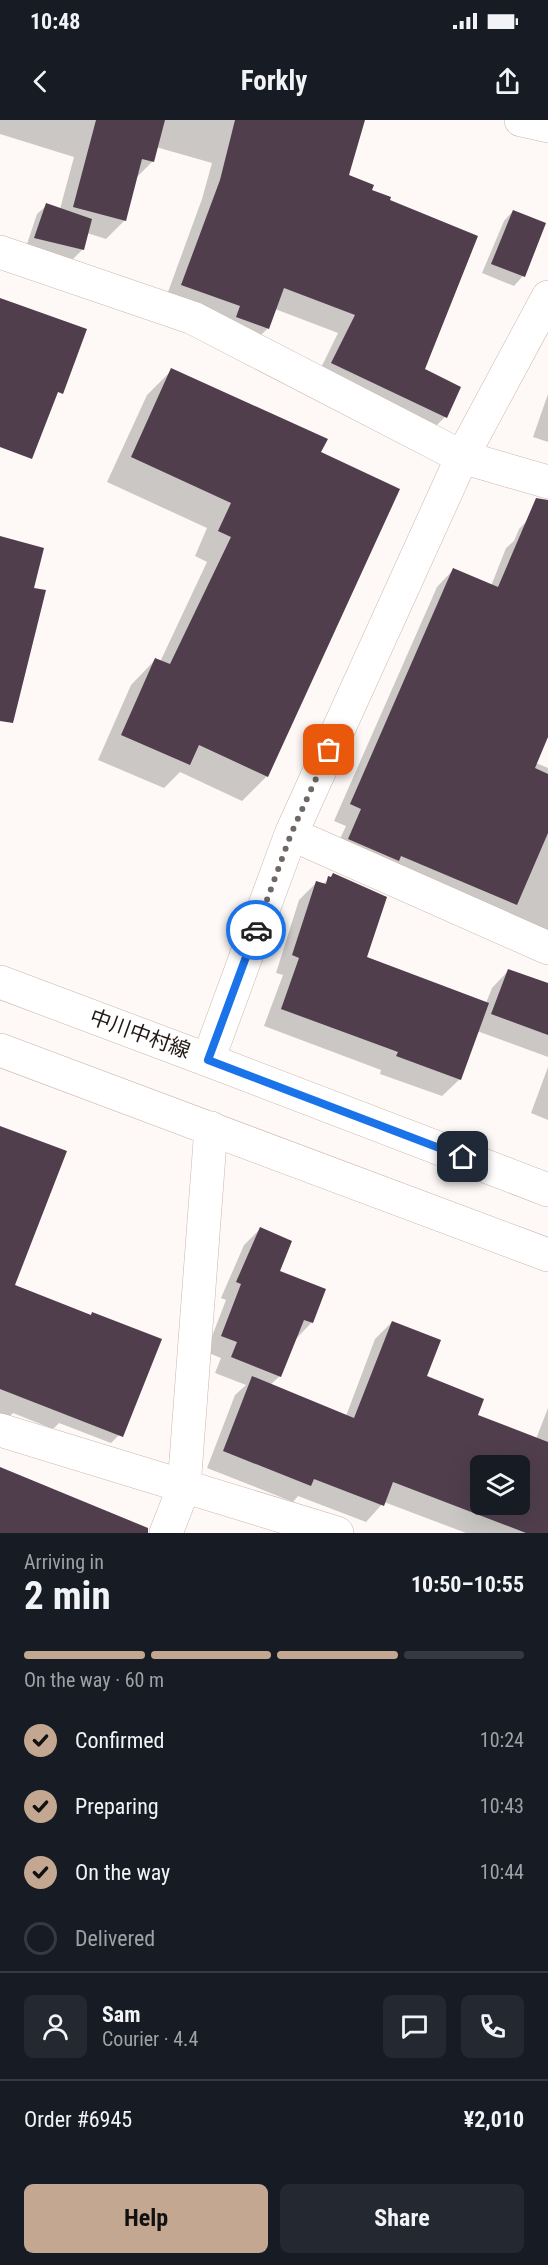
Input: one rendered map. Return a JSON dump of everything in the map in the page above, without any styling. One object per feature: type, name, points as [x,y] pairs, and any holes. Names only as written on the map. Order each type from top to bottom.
[{"type":"street","points":[[521,120],[548,126]]},
{"type":"street","points":[[0,252],[193,318],[462,457],[548,483]]},
{"type":"street","points":[[208,1060],[291,834],[462,457],[548,297]]},
{"type":"street","points":[[291,834],[548,948]]},
{"type":"street","name":"中川中村線","points":[[0,982],[548,1190]]},
{"type":"street","points":[[0,1050],[548,1255]]},
{"type":"street","points":[[166,1533],[184,1487],[211,1128]]},
{"type":"street","points":[[0,1430],[337,1533]]},
{"type":"building","points":[[96,120],[165,120],[154,162],[142,159],[126,221],[73,207]]},
{"type":"building","points":[[235,120],[365,120],[349,175],[374,185],[372,190],[391,197],[390,200],[478,236],[425,369],[461,387],[447,418],[331,363],[355,315],[284,288],[269,329],[236,317],[240,306],[181,285],[220,180]]},
{"type":"building","points":[[46,203],[92,219],[84,250],[34,238]]},
{"type":"building","points":[[513,210],[546,223],[525,277],[491,264]]},
{"type":"building","points":[[0,298],[87,329],[63,394],[58,392],[32,459],[0,447]]},
{"type":"building","points":[[171,368],[328,439],[321,452],[400,489],[268,777],[199,745],[190,765],[121,735],[155,658],[170,664],[231,537],[218,531],[231,503],[131,457]]},
{"type":"building","points":[[536,498],[548,500],[548,737],[535,768],[548,774],[548,833],[517,905],[401,856],[399,861],[348,839],[361,809],[350,804],[453,568],[498,587]]},
{"type":"building","points":[[0,536],[44,548],[34,588],[46,590],[13,723],[0,721]]},
{"type":"building","points":[[333,873],[387,897],[367,957],[489,1003],[461,1080],[396,1056],[398,1052],[281,1009],[299,958],[292,955],[316,881],[326,884],[328,876],[331,877]]},
{"type":"building","points":[[508,969],[548,983],[548,1035],[491,1014]]},
{"type":"building","points":[[0,1126],[67,1151],[15,1285],[91,1315],[92,1312],[162,1339],[123,1437],[0,1389]]},
{"type":"building","points":[[260,1227],[292,1241],[280,1271],[326,1289],[313,1323],[304,1320],[281,1377],[231,1357],[237,1342],[221,1336],[241,1284],[236,1282]]},
{"type":"building","points":[[392,1321],[441,1340],[427,1376],[484,1399],[478,1415],[548,1442],[548,1533],[526,1533],[479,1515],[530,1515],[530,1455],[470,1455],[470,1512],[393,1482],[384,1506],[314,1479],[311,1486],[223,1451],[252,1376],[354,1418]]},
{"type":"building","points":[[0,1467],[148,1528],[148,1533],[0,1533]]},
{"type":"way so far","points":[[256,930],[291,834],[329,750]]},
{"type":"route","points":[[256,930],[208,1060],[463,1157]]}]
